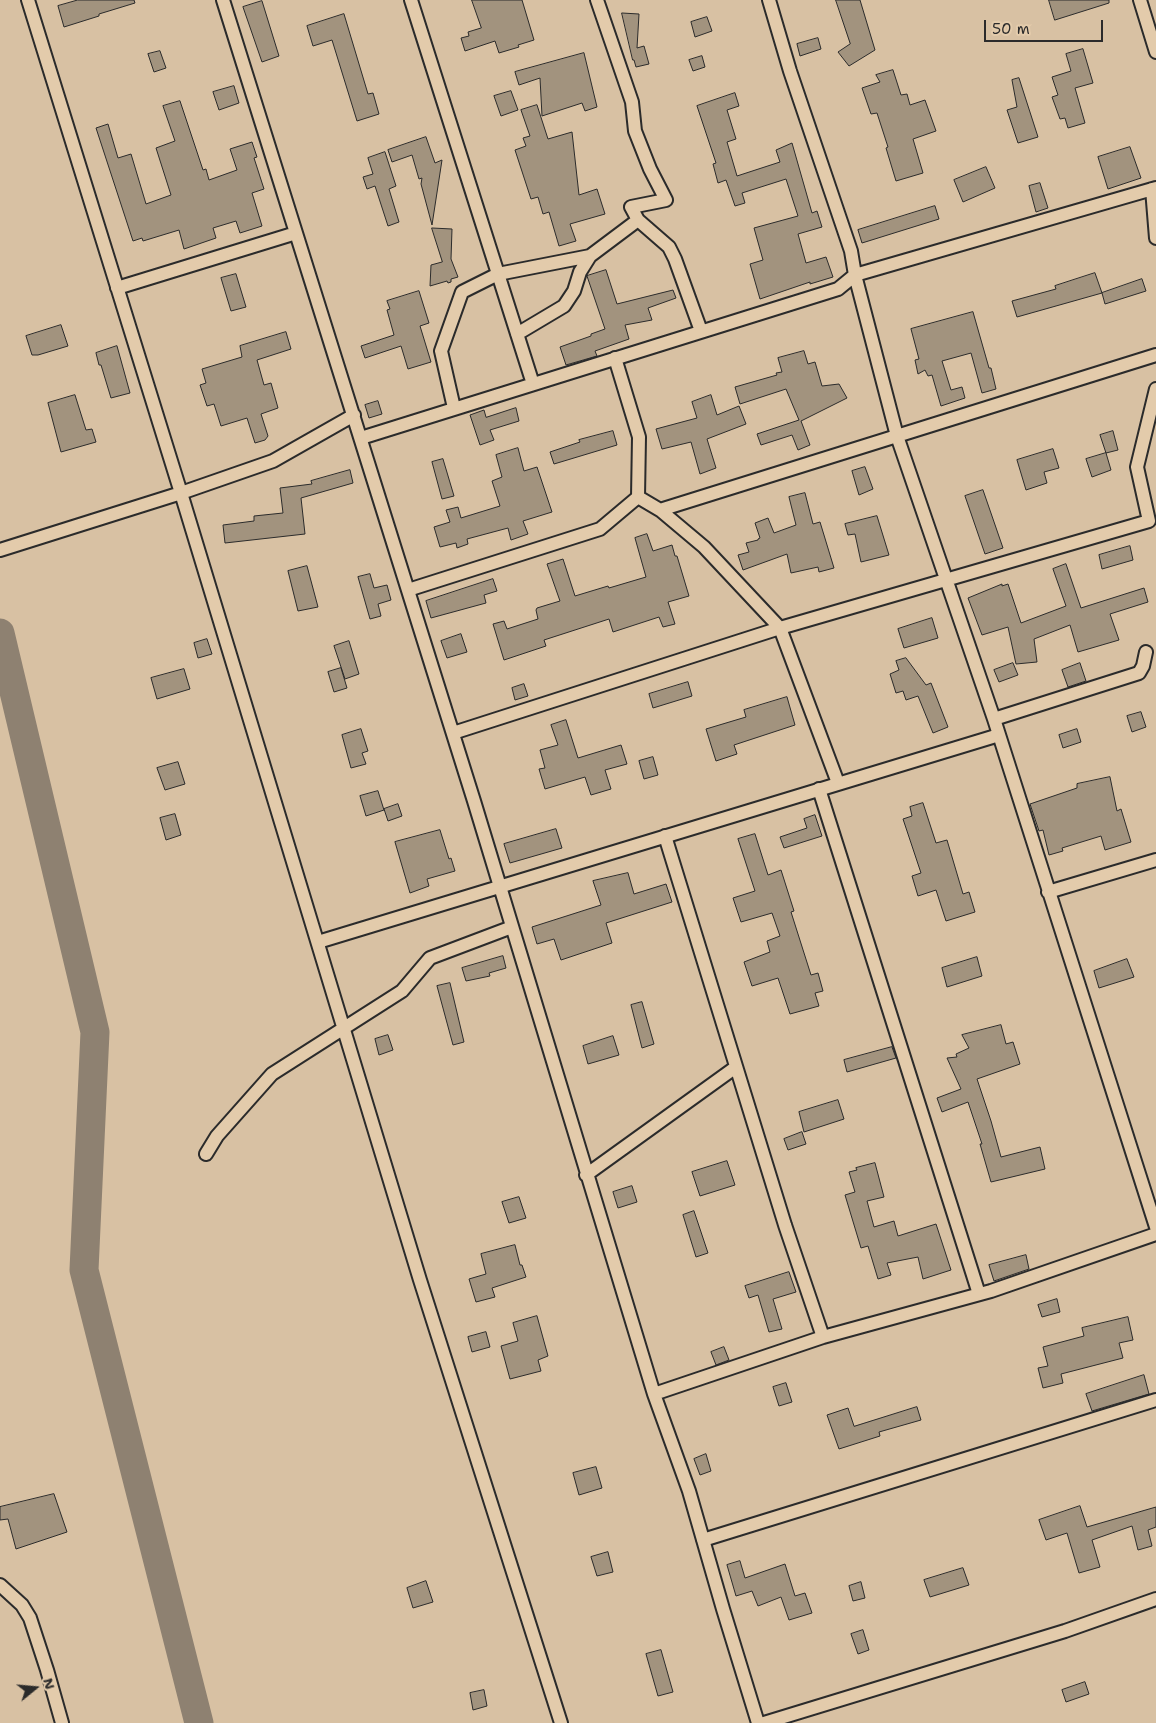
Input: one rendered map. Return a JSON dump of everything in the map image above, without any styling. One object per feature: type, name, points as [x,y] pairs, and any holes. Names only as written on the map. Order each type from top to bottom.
[{"type":"street","points":[[28,0],[181,492],[420,1280],[561,1723]]},
{"type":"street","points":[[223,0],[453,733],[654,1394],[689,1491],[758,1723]]},
{"type":"street","points":[[411,0],[532,384]]},
{"type":"street","points":[[597,0],[632,102],[635,131],[650,169],[666,200],[631,207],[638,220],[669,247],[701,331]]},
{"type":"street","points":[[769,0],[790,71],[851,250],[855,275],[897,436],[994,718],[1156,1227]]},
{"type":"street","points":[[1140,0],[1156,52]]},
{"type":"street","points":[[361,438],[838,289],[855,275],[1154,189],[1156,238]]},
{"type":"street","points":[[516,334],[564,306],[574,291],[580,272],[590,256],[638,220]]},
{"type":"street","points":[[117,288],[296,233]]},
{"type":"street","points":[[454,408],[441,351],[462,292],[498,274],[590,256]]},
{"type":"street","points":[[660,510],[1156,355]]},
{"type":"street","points":[[408,590],[600,529],[638,497],[639,436],[615,358]]},
{"type":"street","points":[[453,733],[780,628],[1150,521],[1137,467],[1156,390]]},
{"type":"street","points":[[0,550],[273,461],[354,415]]},
{"type":"street","points":[[638,497],[660,510],[704,547],[780,628],[838,784]]},
{"type":"street","points":[[994,718],[1139,673],[1143,666],[1146,652]]},
{"type":"street","points":[[318,942],[999,735]]},
{"type":"street","points":[[819,789],[979,1294]]},
{"type":"street","points":[[665,836],[785,1224],[823,1337]]},
{"type":"street","points":[[1048,892],[1156,860]]},
{"type":"street","points":[[206,1154],[217,1136],[272,1074],[402,991],[430,958],[512,927]]},
{"type":"street","points":[[586,1175],[736,1066]]},
{"type":"street","points":[[654,1394],[823,1337],[979,1294],[1156,1234]]},
{"type":"street","points":[[703,1540],[1156,1400]]},
{"type":"street","points":[[0,1585],[22,1605],[30,1618],[62,1723]]},
{"type":"street","points":[[764,1723],[1065,1631],[1156,1599]]},
{"type":"building","points":[[78,0],[134,0],[135,3],[64,27],[58,6]]},
{"type":"building","points":[[472,0],[522,0],[534,40],[499,53],[495,41],[465,51],[461,38],[469,36],[468,32],[481,28]]},
{"type":"building","points":[[836,0],[860,0],[875,50],[849,66],[838,52],[850,44]]},
{"type":"building","points":[[1049,0],[1109,0],[1109,3],[1055,20]]},
{"type":"building","points":[[262,1],[279,56],[262,62],[243,7]]},
{"type":"building","points":[[622,13],[639,14],[637,48],[644,46],[649,64],[636,67]]},
{"type":"building","points":[[344,14],[368,94],[373,93],[379,114],[357,121],[332,40],[313,46],[307,26]]},
{"type":"building","points":[[707,17],[712,31],[695,37],[691,22]]},
{"type":"building","points":[[818,38],[821,49],[800,56],[797,44]]},
{"type":"building","points":[[1083,49],[1093,83],[1075,88],[1085,123],[1068,128],[1065,118],[1060,119],[1052,97],[1058,95],[1052,77],[1071,71],[1066,54]]},
{"type":"building","points":[[160,51],[166,68],[154,72],[148,54]]},
{"type":"building","points":[[584,53],[597,107],[585,111],[582,103],[542,116],[540,78],[519,85],[515,72]]},
{"type":"building","points":[[702,56],[705,67],[693,71],[689,60]]},
{"type":"building","points":[[893,70],[901,95],[907,94],[910,105],[925,100],[936,131],[913,139],[923,173],[896,181],[877,113],[871,114],[862,88],[880,82],[876,75]]},
{"type":"building","points":[[1019,78],[1038,137],[1018,143],[1007,110],[1017,107],[1012,80]]},
{"type":"building","points":[[234,86],[239,103],[219,110],[213,92]]},
{"type":"building","points":[[511,91],[518,110],[501,116],[494,96]]},
{"type":"building","points":[[735,93],[739,106],[727,110],[736,139],[727,142],[737,176],[780,162],[776,150],[792,143],[812,213],[817,211],[822,227],[798,234],[806,263],[826,257],[833,277],[810,284],[810,282],[760,299],[750,264],[763,260],[754,228],[798,216],[786,179],[742,193],[745,203],[735,206],[726,180],[718,183],[713,164],[716,163],[697,106]]},
{"type":"building","points":[[180,101],[203,170],[206,169],[209,180],[237,170],[230,149],[252,142],[257,157],[254,158],[264,189],[252,193],[262,226],[240,233],[236,221],[213,228],[216,238],[184,249],[179,230],[143,241],[142,238],[133,241],[96,128],[108,124],[118,158],[131,154],[146,204],[171,195],[156,148],[175,141],[163,106]]},
{"type":"building","points":[[537,105],[548,139],[572,132],[579,195],[597,189],[605,214],[570,224],[576,241],[559,246],[549,212],[543,214],[538,197],[531,199],[515,150],[526,146],[523,138],[530,136],[521,110]]},
{"type":"building","points":[[426,137],[435,163],[442,160],[432,225],[421,184],[422,178],[419,179],[412,155],[392,162],[388,150]]},
{"type":"building","points":[[1130,147],[1141,178],[1108,189],[1098,157]]},
{"type":"building","points":[[385,152],[396,186],[389,189],[399,222],[388,226],[375,186],[367,189],[363,177],[373,174],[368,158]]},
{"type":"building","points":[[986,167],[995,188],[963,202],[954,180]]},
{"type":"building","points":[[1040,183],[1048,208],[1036,212],[1029,186]]},
{"type":"building","points":[[935,206],[939,219],[862,243],[858,230]]},
{"type":"building","points":[[432,228],[452,229],[451,259],[458,277],[451,279],[451,282],[448,283],[447,281],[430,286],[431,265],[442,262]]},
{"type":"building","points":[[606,270],[617,304],[673,290],[676,298],[648,308],[652,320],[625,325],[629,339],[595,351],[597,356],[566,365],[560,347],[605,329],[587,276]]},
{"type":"building","points":[[1095,273],[1102,293],[1017,317],[1012,301],[1056,289],[1055,286]]},
{"type":"building","points":[[236,274],[246,307],[231,311],[221,278]]},
{"type":"building","points":[[1142,279],[1146,291],[1105,304],[1102,293]]},
{"type":"building","points":[[419,291],[429,323],[420,326],[431,362],[408,369],[401,346],[365,358],[361,346],[394,335],[387,310],[390,309],[387,301]]},
{"type":"building","points":[[973,312],[996,389],[982,393],[971,353],[942,361],[951,390],[962,387],[965,398],[941,406],[932,375],[928,376],[925,370],[918,374],[915,360],[919,359],[911,329]]},
{"type":"building","points":[[61,325],[68,346],[32,355],[26,336]]},
{"type":"building","points":[[286,332],[291,349],[257,360],[264,385],[271,383],[278,408],[261,414],[268,436],[265,440],[255,443],[247,418],[221,426],[214,404],[207,406],[200,385],[206,383],[202,369],[242,357],[240,346]]},
{"type":"building","points":[[117,346],[130,393],[111,398],[96,353]]},
{"type":"building","points":[[804,351],[808,364],[815,362],[822,386],[839,384],[847,398],[801,421],[810,445],[798,450],[792,435],[761,445],[757,434],[799,420],[786,389],[740,404],[735,387],[777,375],[776,373],[782,372],[778,358]]},
{"type":"building","points":[[75,395],[86,430],[92,429],[96,442],[61,452],[48,403]]},
{"type":"building","points":[[711,395],[717,415],[739,406],[746,424],[707,439],[716,468],[700,474],[691,442],[662,449],[656,429],[697,418],[692,402]]},
{"type":"building","points":[[378,401],[382,414],[369,418],[365,405]]},
{"type":"building","points":[[516,408],[519,421],[490,430],[494,440],[480,445],[470,415],[484,410],[486,417]]},
{"type":"building","points":[[613,431],[617,445],[554,464],[550,452],[580,442],[579,440]]},
{"type":"building","points":[[1113,431],[1118,450],[1106,453],[1100,435]]},
{"type":"building","points":[[518,448],[524,471],[537,467],[552,512],[523,521],[528,534],[511,540],[508,528],[467,539],[468,544],[457,548],[456,543],[440,547],[434,527],[450,522],[446,510],[458,507],[461,518],[500,506],[492,481],[502,477],[496,455]]},
{"type":"building","points":[[1053,449],[1059,468],[1044,472],[1047,483],[1026,490],[1017,460]]},
{"type":"building","points":[[1106,453],[1111,470],[1092,477],[1086,459]]},
{"type":"building","points":[[443,459],[454,496],[442,499],[432,462]]},
{"type":"building","points":[[865,467],[873,489],[859,495],[852,471]]},
{"type":"building","points":[[350,470],[353,483],[301,498],[305,534],[225,543],[223,525],[254,521],[254,516],[283,513],[280,488],[312,484],[311,481]]},
{"type":"building","points":[[983,490],[1003,548],[985,554],[965,496]]},
{"type":"building","points":[[805,493],[813,524],[820,522],[834,568],[819,572],[818,567],[791,573],[787,554],[743,570],[738,555],[749,552],[746,543],[760,538],[755,523],[768,518],[774,533],[796,525],[789,497]]},
{"type":"building","points":[[877,516],[889,555],[861,562],[855,534],[848,535],[845,524]]},
{"type":"building","points":[[647,534],[653,551],[672,545],[675,556],[677,556],[689,596],[668,602],[675,624],[663,627],[659,617],[613,632],[609,619],[544,640],[546,646],[504,660],[493,624],[504,621],[507,629],[538,619],[537,608],[560,601],[547,564],[563,559],[575,596],[646,577],[635,538]]},
{"type":"building","points":[[1130,546],[1133,560],[1102,569],[1099,555]]},
{"type":"building","points":[[1066,564],[1081,608],[1144,588],[1148,602],[1110,614],[1119,640],[1078,652],[1070,625],[1034,639],[1037,662],[1016,664],[1008,627],[982,635],[968,598],[1002,584],[1002,586],[1008,584],[1021,623],[1066,606],[1053,569]]},
{"type":"building","points":[[307,566],[318,607],[298,611],[288,571]]},
{"type":"building","points":[[370,574],[374,588],[387,585],[391,600],[378,604],[381,616],[370,619],[358,577]]},
{"type":"building","points":[[493,579],[497,591],[484,595],[486,603],[431,618],[426,601]]},
{"type":"building","points":[[932,618],[938,638],[904,648],[898,629]]},
{"type":"building","points":[[461,634],[467,652],[447,658],[441,641]]},
{"type":"building","points":[[207,639],[212,654],[198,658],[194,643]]},
{"type":"building","points":[[349,641],[359,674],[345,679],[334,646]]},
{"type":"building","points":[[906,658],[926,685],[931,683],[948,727],[933,733],[918,696],[906,700],[903,691],[896,693],[890,674],[899,670],[896,661]]},
{"type":"building","points":[[1013,663],[1018,675],[999,682],[994,670]]},
{"type":"building","points":[[1080,663],[1086,681],[1068,687],[1062,670]]},
{"type":"building","points":[[341,668],[347,688],[334,692],[328,672]]},
{"type":"building","points":[[184,669],[190,689],[157,699],[151,678]]},
{"type":"building","points":[[688,682],[692,696],[653,708],[649,694]]},
{"type":"building","points":[[524,684],[528,696],[515,700],[512,688]]},
{"type":"building","points":[[787,697],[795,725],[734,745],[737,754],[716,761],[706,729],[746,717],[744,710]]},
{"type":"building","points":[[1141,712],[1146,727],[1132,732],[1127,716]]},
{"type":"building","points":[[566,720],[578,758],[621,745],[627,764],[605,770],[611,789],[591,795],[585,777],[545,789],[539,769],[545,768],[540,750],[558,745],[551,725]]},
{"type":"building","points":[[361,729],[368,751],[362,753],[366,764],[351,768],[342,735]]},
{"type":"building","points":[[1077,729],[1081,742],[1063,748],[1059,735]]},
{"type":"building","points":[[653,757],[658,775],[644,779],[639,761]]},
{"type":"building","points":[[178,762],[185,784],[165,790],[157,768]]},
{"type":"building","points":[[1110,777],[1117,811],[1121,809],[1131,842],[1105,850],[1101,836],[1062,848],[1063,851],[1049,855],[1043,830],[1039,831],[1030,804],[1077,788],[1077,784]]},
{"type":"building","points":[[378,791],[384,810],[366,816],[360,796]]},
{"type":"building","points":[[923,803],[936,843],[947,840],[963,894],[969,892],[975,912],[946,921],[936,890],[918,896],[912,876],[921,873],[903,819],[912,816],[910,807]]},
{"type":"building","points":[[398,804],[402,816],[388,821],[384,809]]},
{"type":"building","points":[[175,814],[181,835],[166,840],[160,818]]},
{"type":"building","points":[[815,815],[822,836],[784,848],[780,837],[807,828],[804,819]]},
{"type":"building","points":[[556,829],[562,848],[510,863],[504,844]]},
{"type":"building","points":[[440,830],[449,859],[451,858],[455,871],[427,879],[429,886],[410,893],[395,842]]},
{"type":"building","points":[[755,834],[768,875],[781,870],[794,911],[791,912],[811,975],[818,973],[823,991],[815,993],[819,1006],[790,1014],[778,978],[752,986],[744,962],[770,952],[767,941],[780,936],[772,913],[741,922],[733,898],[755,891],[738,839]]},
{"type":"building","points":[[628,873],[634,894],[666,884],[672,902],[606,923],[612,943],[561,960],[554,939],[537,944],[532,927],[601,905],[593,881]]},
{"type":"building","points":[[503,956],[506,968],[489,973],[490,976],[466,981],[462,968]]},
{"type":"building","points":[[977,957],[982,976],[947,987],[942,968]]},
{"type":"building","points":[[1127,959],[1134,977],[1099,988],[1094,971]]},
{"type":"building","points":[[450,983],[464,1042],[453,1045],[437,986]]},
{"type":"building","points":[[642,1002],[654,1044],[642,1048],[631,1005]]},
{"type":"building","points":[[1001,1025],[1006,1044],[1013,1042],[1020,1064],[977,1079],[1001,1157],[1040,1147],[1045,1169],[991,1182],[980,1144],[982,1144],[968,1102],[942,1112],[937,1098],[961,1089],[947,1058],[957,1057],[956,1054],[969,1048],[962,1035]]},
{"type":"building","points":[[388,1035],[393,1050],[379,1055],[375,1039]]},
{"type":"building","points":[[613,1036],[619,1055],[588,1064],[583,1046]]},
{"type":"building","points":[[892,1047],[896,1058],[847,1072],[844,1060]]},
{"type":"building","points":[[838,1100],[844,1119],[804,1132],[799,1112]]},
{"type":"building","points":[[802,1132],[806,1144],[788,1150],[784,1139]]},
{"type":"building","points":[[727,1161],[735,1185],[700,1196],[692,1172]]},
{"type":"building","points":[[875,1163],[884,1197],[867,1201],[874,1227],[894,1221],[898,1236],[936,1224],[951,1270],[923,1279],[918,1257],[887,1263],[891,1275],[878,1279],[868,1246],[861,1248],[845,1195],[855,1192],[849,1172]]},
{"type":"building","points":[[632,1186],[637,1202],[618,1208],[613,1192]]},
{"type":"building","points":[[519,1197],[526,1218],[509,1223],[502,1202]]},
{"type":"building","points":[[694,1211],[708,1253],[696,1257],[683,1215]]},
{"type":"building","points":[[515,1245],[520,1265],[522,1265],[526,1277],[492,1288],[495,1297],[476,1302],[469,1279],[486,1274],[481,1254]]},
{"type":"building","points":[[1026,1255],[1029,1269],[994,1281],[989,1265]]},
{"type":"building","points":[[789,1272],[796,1292],[773,1299],[782,1329],[769,1332],[758,1295],[749,1298],[745,1286]]},
{"type":"building","points":[[1057,1299],[1060,1312],[1042,1317],[1038,1305]]},
{"type":"building","points":[[537,1316],[548,1356],[538,1360],[541,1371],[510,1379],[501,1346],[518,1341],[513,1323]]},
{"type":"building","points":[[1128,1317],[1133,1340],[1119,1343],[1123,1358],[1061,1374],[1063,1383],[1043,1388],[1038,1368],[1048,1366],[1043,1347],[1084,1336],[1082,1328]]},
{"type":"building","points":[[486,1332],[490,1347],[472,1352],[468,1337]]},
{"type":"building","points":[[724,1347],[729,1360],[716,1365],[711,1352]]},
{"type":"building","points":[[1144,1375],[1149,1394],[1092,1411],[1086,1394]]},
{"type":"building","points":[[786,1383],[792,1402],[779,1406],[773,1387]]},
{"type":"building","points":[[917,1407],[921,1420],[879,1432],[880,1436],[839,1449],[827,1415],[848,1408],[854,1426]]},
{"type":"building","points":[[706,1454],[711,1471],[700,1475],[694,1459]]},
{"type":"building","points":[[596,1467],[602,1488],[579,1495],[573,1473]]},
{"type":"building","points":[[54,1494],[67,1532],[16,1549],[8,1519],[0,1520],[0,1507]]},
{"type":"building","points":[[1080,1506],[1087,1527],[1156,1507],[1156,1527],[1148,1530],[1152,1546],[1138,1550],[1132,1526],[1092,1540],[1100,1567],[1079,1573],[1067,1533],[1046,1540],[1039,1520]]},
{"type":"building","points":[[608,1552],[613,1572],[597,1576],[591,1557]]},
{"type":"building","points":[[740,1561],[745,1578],[785,1564],[795,1596],[805,1593],[812,1613],[789,1620],[781,1597],[758,1606],[752,1591],[736,1596],[727,1565]]},
{"type":"building","points":[[963,1568],[969,1585],[930,1597],[924,1580]]},
{"type":"building","points":[[426,1581],[433,1602],[413,1608],[407,1588]]},
{"type":"building","points":[[861,1582],[865,1598],[853,1601],[849,1586]]},
{"type":"building","points":[[863,1630],[869,1650],[858,1654],[851,1634]]},
{"type":"building","points":[[661,1650],[673,1692],[658,1696],[646,1654]]},
{"type":"building","points":[[1085,1682],[1089,1694],[1066,1702],[1062,1690]]},
{"type":"building","points":[[484,1690],[487,1706],[473,1710],[470,1693]]},
{"type":"waterway","points":[[0,633],[95,1032],[84,1270],[199,1723]]}]
